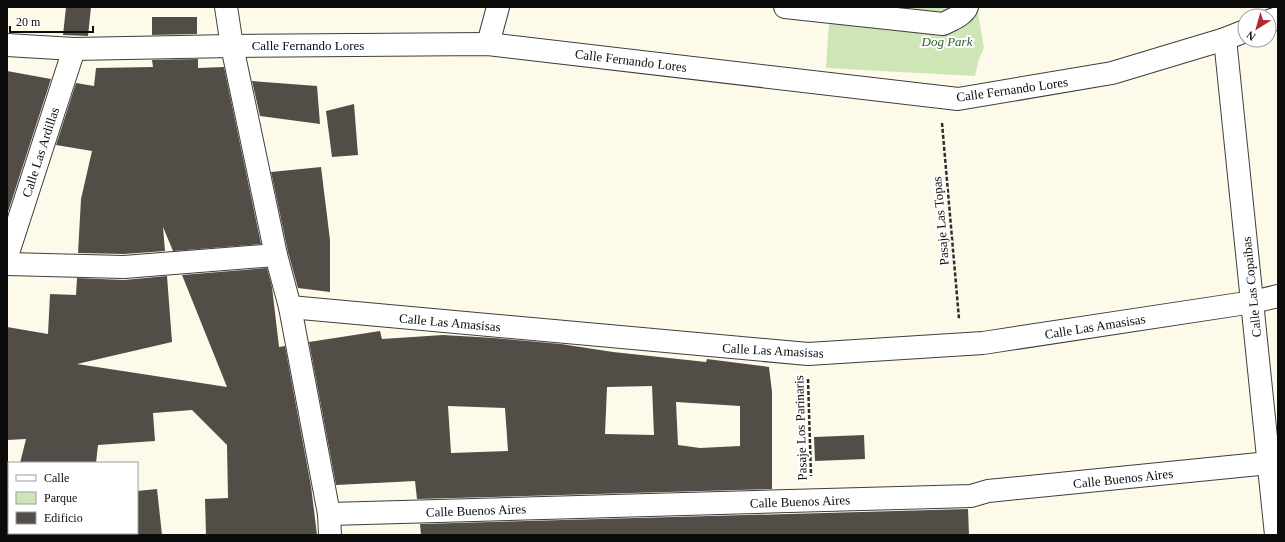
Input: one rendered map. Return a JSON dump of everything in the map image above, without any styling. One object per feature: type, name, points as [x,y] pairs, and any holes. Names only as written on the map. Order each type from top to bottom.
[{"type":"street","points":[[226,7],[232,46],[276,256],[290,307],[330,524]]},
{"type":"street","points":[[488,44],[498,7]]},
{"type":"street","points":[[785,7],[943,24],[952,20],[966,10],[967,7]]},
{"type":"street","name":"Calle Fernando Lores","points":[[7,45],[74,49],[488,44],[958,99],[1112,73],[1237,34]]},
{"type":"street","name":"Calle Las Copaibas","points":[[1225,39],[1276,535]]},
{"type":"street","name":"Calle Las Ardillas","points":[[7,256],[74,49]]},
{"type":"street","points":[[7,264],[124,267],[276,256]]},
{"type":"street","name":"Calle Las Amasisas","points":[[290,307],[808,354],[983,343],[1252,302],[1278,296]]},
{"type":"street","name":"Calle Buenos Aires","points":[[330,524],[812,501],[971,496],[988,491],[1269,463]]},
{"type":"path","name":"Pasaje Las Topas","points":[[939,96],[961,345]]},
{"type":"path","name":"Pasaje Los Parinaris","points":[[808,354],[812,501]]},
{"type":"green space","name":"Dog Park","points":[[830,7],[977,7],[984,48],[979,59],[975,76],[826,68]]},
{"type":"building","points":[[66,7],[91,7],[88,36],[63,35]]},
{"type":"building","points":[[152,17],[197,17],[197,34],[152,35]]},
{"type":"building","points":[[198,59],[198,68],[224,67],[261,244],[173,251],[163,227],[165,251],[124,254],[78,253],[81,199],[92,151],[56,145],[76,83],[94,86],[96,68],[153,67],[152,60]]},
{"type":"building","points":[[7,71],[51,79],[7,215]]},
{"type":"building","points":[[252,81],[317,86],[320,124],[260,116]]},
{"type":"building","points":[[354,104],[358,155],[332,157],[326,111]]},
{"type":"building","points":[[321,167],[330,240],[330,292],[298,288],[288,252],[271,172]]},
{"type":"building","points":[[267,268],[272,287],[279,347],[285,346],[311,486],[317,535],[206,535],[205,499],[228,498],[227,445],[192,410],[153,413],[155,441],[98,445],[96,462],[20,462],[26,439],[7,440],[7,327],[48,334],[50,294],[76,295],[77,278],[124,280],[167,276],[172,342],[77,364],[227,387],[182,275]]},
{"type":"building","points":[[380,331],[382,339],[443,335],[494,338],[561,344],[613,352],[706,362],[707,359],[769,367],[772,392],[772,489],[417,499],[415,481],[336,485],[309,342]],"holes":[[[652,386],[654,435],[605,434],[607,387]],[[676,402],[740,406],[740,446],[700,448],[678,445]],[[448,406],[505,408],[508,451],[451,453]]]},
{"type":"building","points":[[864,435],[865,459],[815,461],[814,437]]},
{"type":"building","points":[[157,489],[162,535],[137,535],[138,491]]},
{"type":"building","points":[[968,509],[969,535],[421,535],[420,524]]}]
